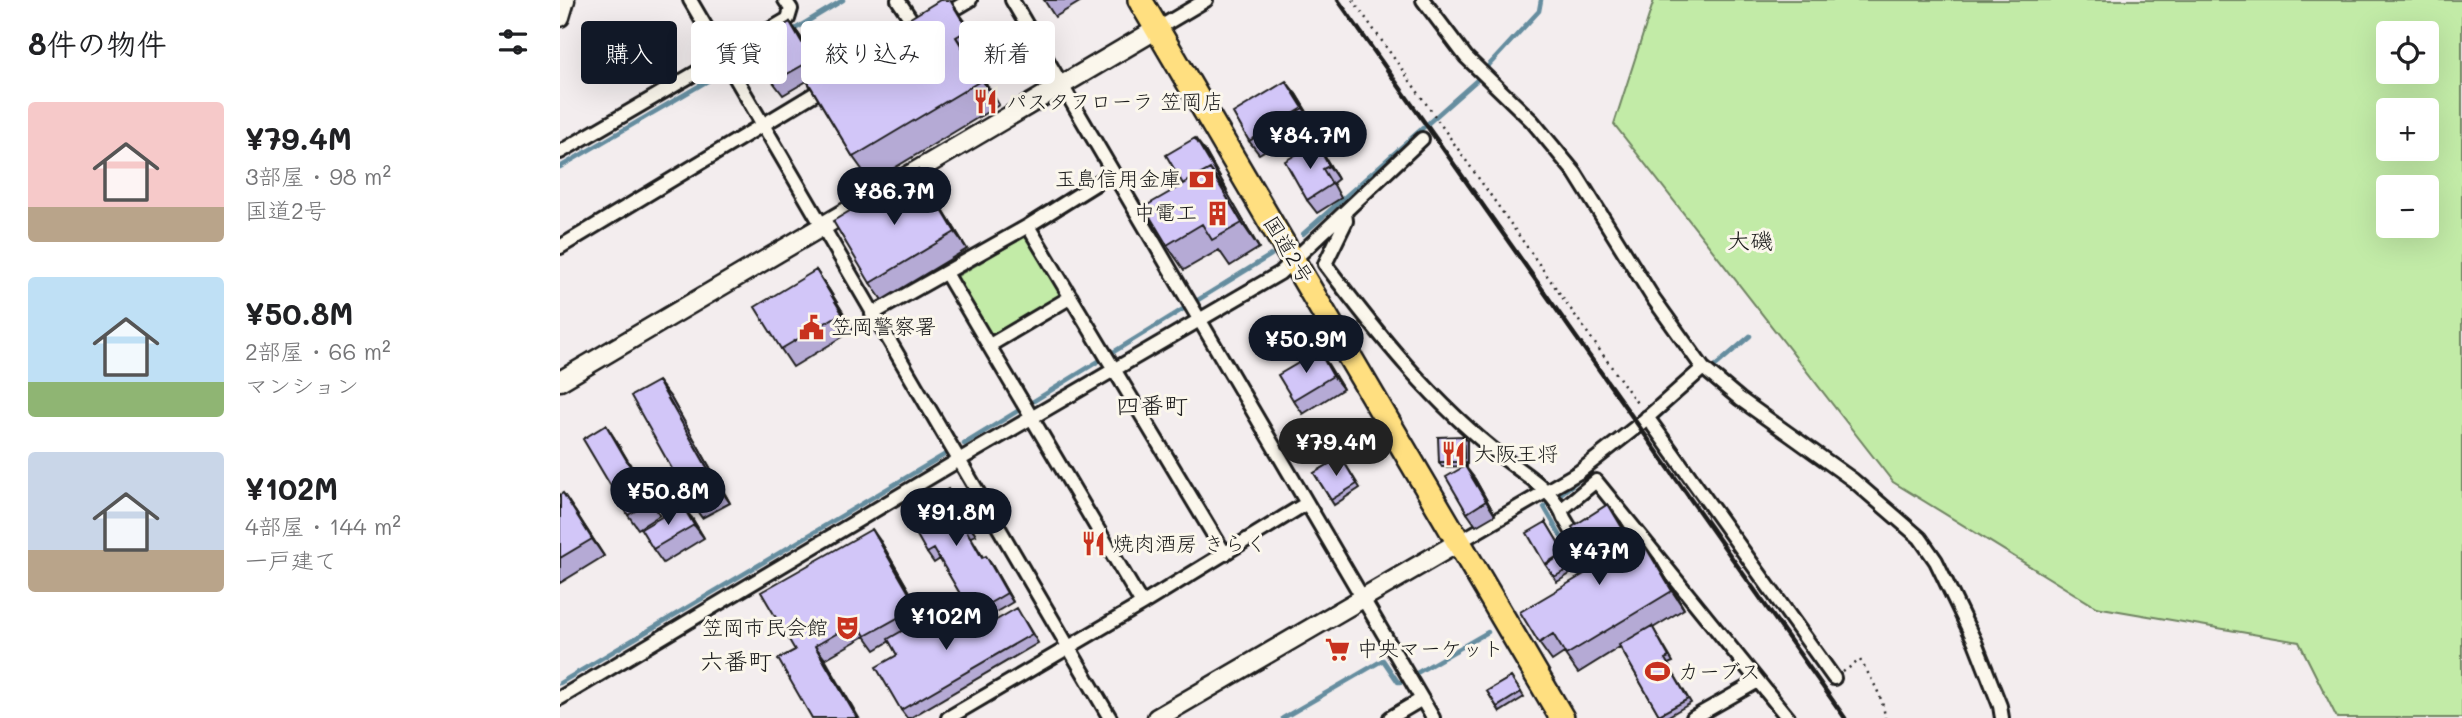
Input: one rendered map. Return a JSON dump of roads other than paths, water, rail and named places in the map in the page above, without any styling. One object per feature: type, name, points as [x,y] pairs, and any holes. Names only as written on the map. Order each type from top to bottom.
[{"type":"highway","name":"国道2号","points":[[1140,0],[1459,542],[1516,629],[1562,718]]},
{"type":"street","points":[[560,17],[565,0]]},
{"type":"street","points":[[690,0],[702,21]]},
{"type":"street","points":[[785,0],[791,9],[785,21]]},
{"type":"street","points":[[898,0],[912,33],[970,0]]},
{"type":"street","points":[[1012,0],[1433,718]]},
{"type":"street","points":[[560,382],[1206,0]]},
{"type":"street","points":[[1423,0],[1466,57],[1532,121],[1575,173],[1653,298],[1703,368],[1740,399],[1853,480],[1920,537],[1936,561],[1975,642],[2000,706],[2002,718]]},
{"type":"street","points":[[560,152],[691,84]]},
{"type":"street","points":[[738,84],[1110,718]]},
{"type":"street","points":[[560,247],[830,84]]},
{"type":"street","points":[[560,698],[959,460],[1028,410],[1110,359],[1198,317],[1280,273],[1422,139]]},
{"type":"street","points":[[872,314],[1028,226],[1113,173]]},
{"type":"street","points":[[1345,213],[1346,221],[1325,264],[1372,326],[1423,383],[1487,446],[1554,500],[1601,580],[1590,586]]},
{"type":"street","points":[[1028,226],[1225,554]]},
{"type":"street","points":[[946,272],[1142,604]]},
{"type":"street","points":[[990,345],[1071,297]]},
{"type":"street","points":[[1554,500],[1579,472],[1650,422],[1703,368]]},
{"type":"street","points":[[1650,422],[1834,678]]},
{"type":"street","points":[[1157,718],[1459,542],[1596,481],[1788,718]]},
{"type":"street","points":[[948,718],[1069,648],[1307,503]]},
{"type":"street","points":[[1693,718],[1758,681]]},
{"type":"street","points":[[1390,718],[1422,699]]},
{"type":"waterway","points":[[790,32],[843,0]]},
{"type":"waterway","points":[[1489,65],[1539,11],[1541,0]]},
{"type":"waterway","points":[[1303,234],[1477,80]]},
{"type":"waterway","points":[[560,167],[702,84]]},
{"type":"waterway","points":[[964,444],[1271,255]]},
{"type":"waterway","points":[[1713,368],[1750,336]]},
{"type":"waterway","points":[[1653,422],[1679,398]]},
{"type":"waterway","points":[[560,683],[944,455]]},
{"type":"waterway","points":[[1580,577],[1583,575],[1544,507],[1590,471]]},
{"type":"waterway","points":[[1415,674],[1488,632]]},
{"type":"waterway","points":[[1283,718],[1383,660],[1398,682],[1401,682]]},
{"type":"railway","points":[[1338,0],[1845,718]]},
{"type":"place","name":"パスタフローラ 笠岡店","points":[[986,102]]},
{"type":"place","name":"玉島信用金庫","points":[[1201,179]]},
{"type":"place","name":"中電工","points":[[1217,213]]},
{"type":"place","name":"笠岡警察署","points":[[811,327]]},
{"type":"place","name":"大阪王将","points":[[1454,454]]},
{"type":"place","name":"焼肉酒房 きらく","points":[[1093,544]]},
{"type":"place","name":"笠岡市民会館","points":[[848,628]]},
{"type":"place","name":"中央マーケット","points":[[1337,649]]},
{"type":"place","name":"カーブス","points":[[1658,672]]},
{"type":"district","name":"大磯","points":[[1750,241]]},
{"type":"district","name":"四番町","points":[[1152,406]]},
{"type":"district","name":"六番町","points":[[736,662]]}]
